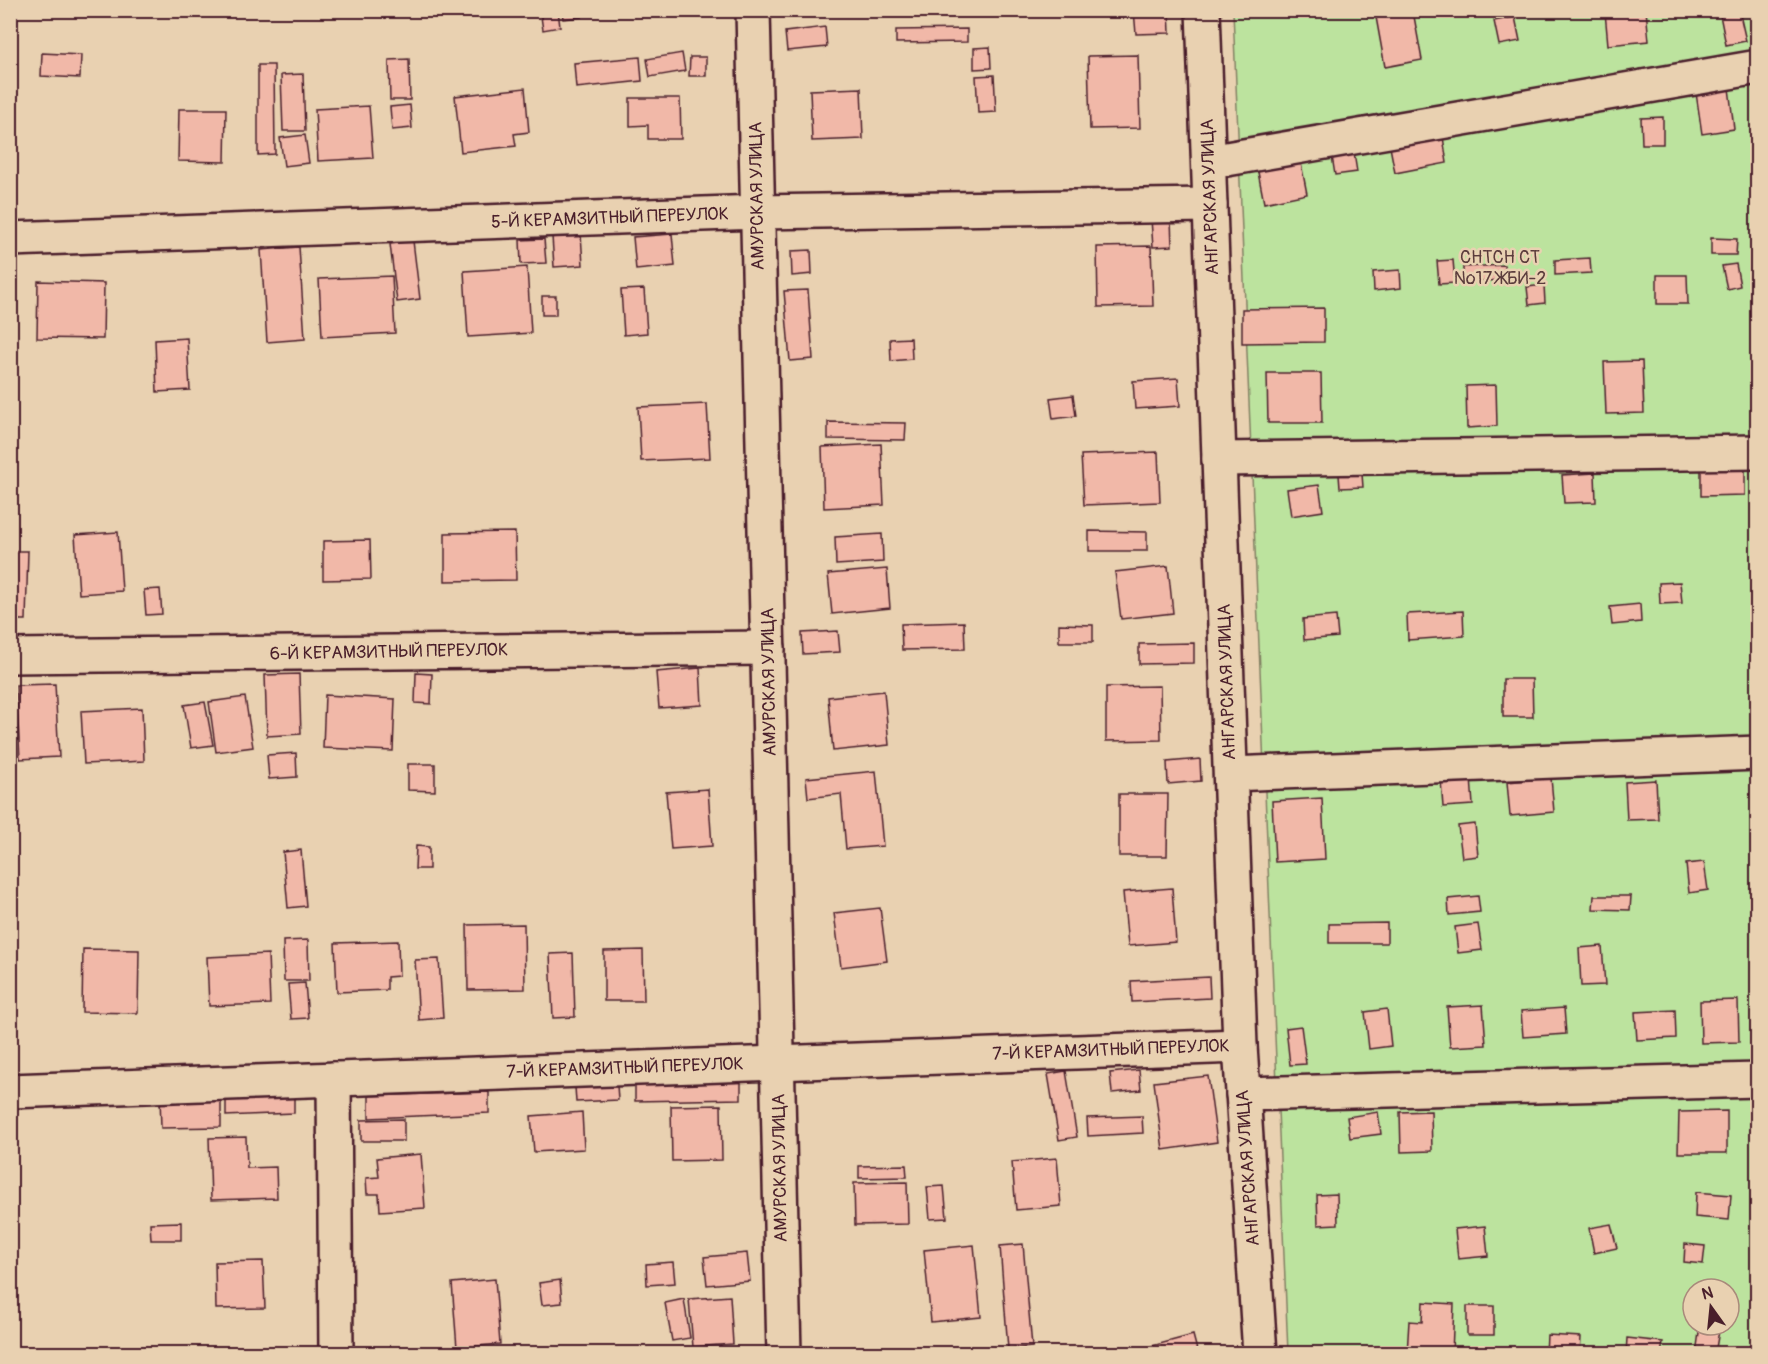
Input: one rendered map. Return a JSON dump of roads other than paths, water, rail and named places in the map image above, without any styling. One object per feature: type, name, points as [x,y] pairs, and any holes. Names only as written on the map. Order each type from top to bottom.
[{"type":"street","name":"АМУРСКАЯ УЛИЦА","points":[[753,10],[784,1353]]},
{"type":"street","name":"АНГАРСКАЯ УЛИЦА","points":[[1203,10],[1240,1046],[1260,1353]]},
{"type":"street","points":[[1209,162],[1758,67]]},
{"type":"street","name":"5-Й КЕРАМЗИТНЫЙ ПЕРЕУЛОК","points":[[10,239],[758,212],[1210,205]]},
{"type":"street","points":[[1219,459],[1758,452]]},
{"type":"street","name":"6-Й КЕРАМЗИТНЫЙ ПЕРЕУЛОК","points":[[10,656],[768,648]]},
{"type":"street","points":[[1231,774],[1758,753]]},
{"type":"street","name":"7-Й КЕРАМЗИТНЫЙ ПЕРЕУЛОК","points":[[10,1091],[1240,1046]]},
{"type":"street","points":[[334,1079],[336,1353]]},
{"type":"street","points":[[1243,1094],[1758,1080]]},
{"type":"park label","name":"СНТСН СТ №17 ЖБИ-2","points":[[1500,267]]}]
